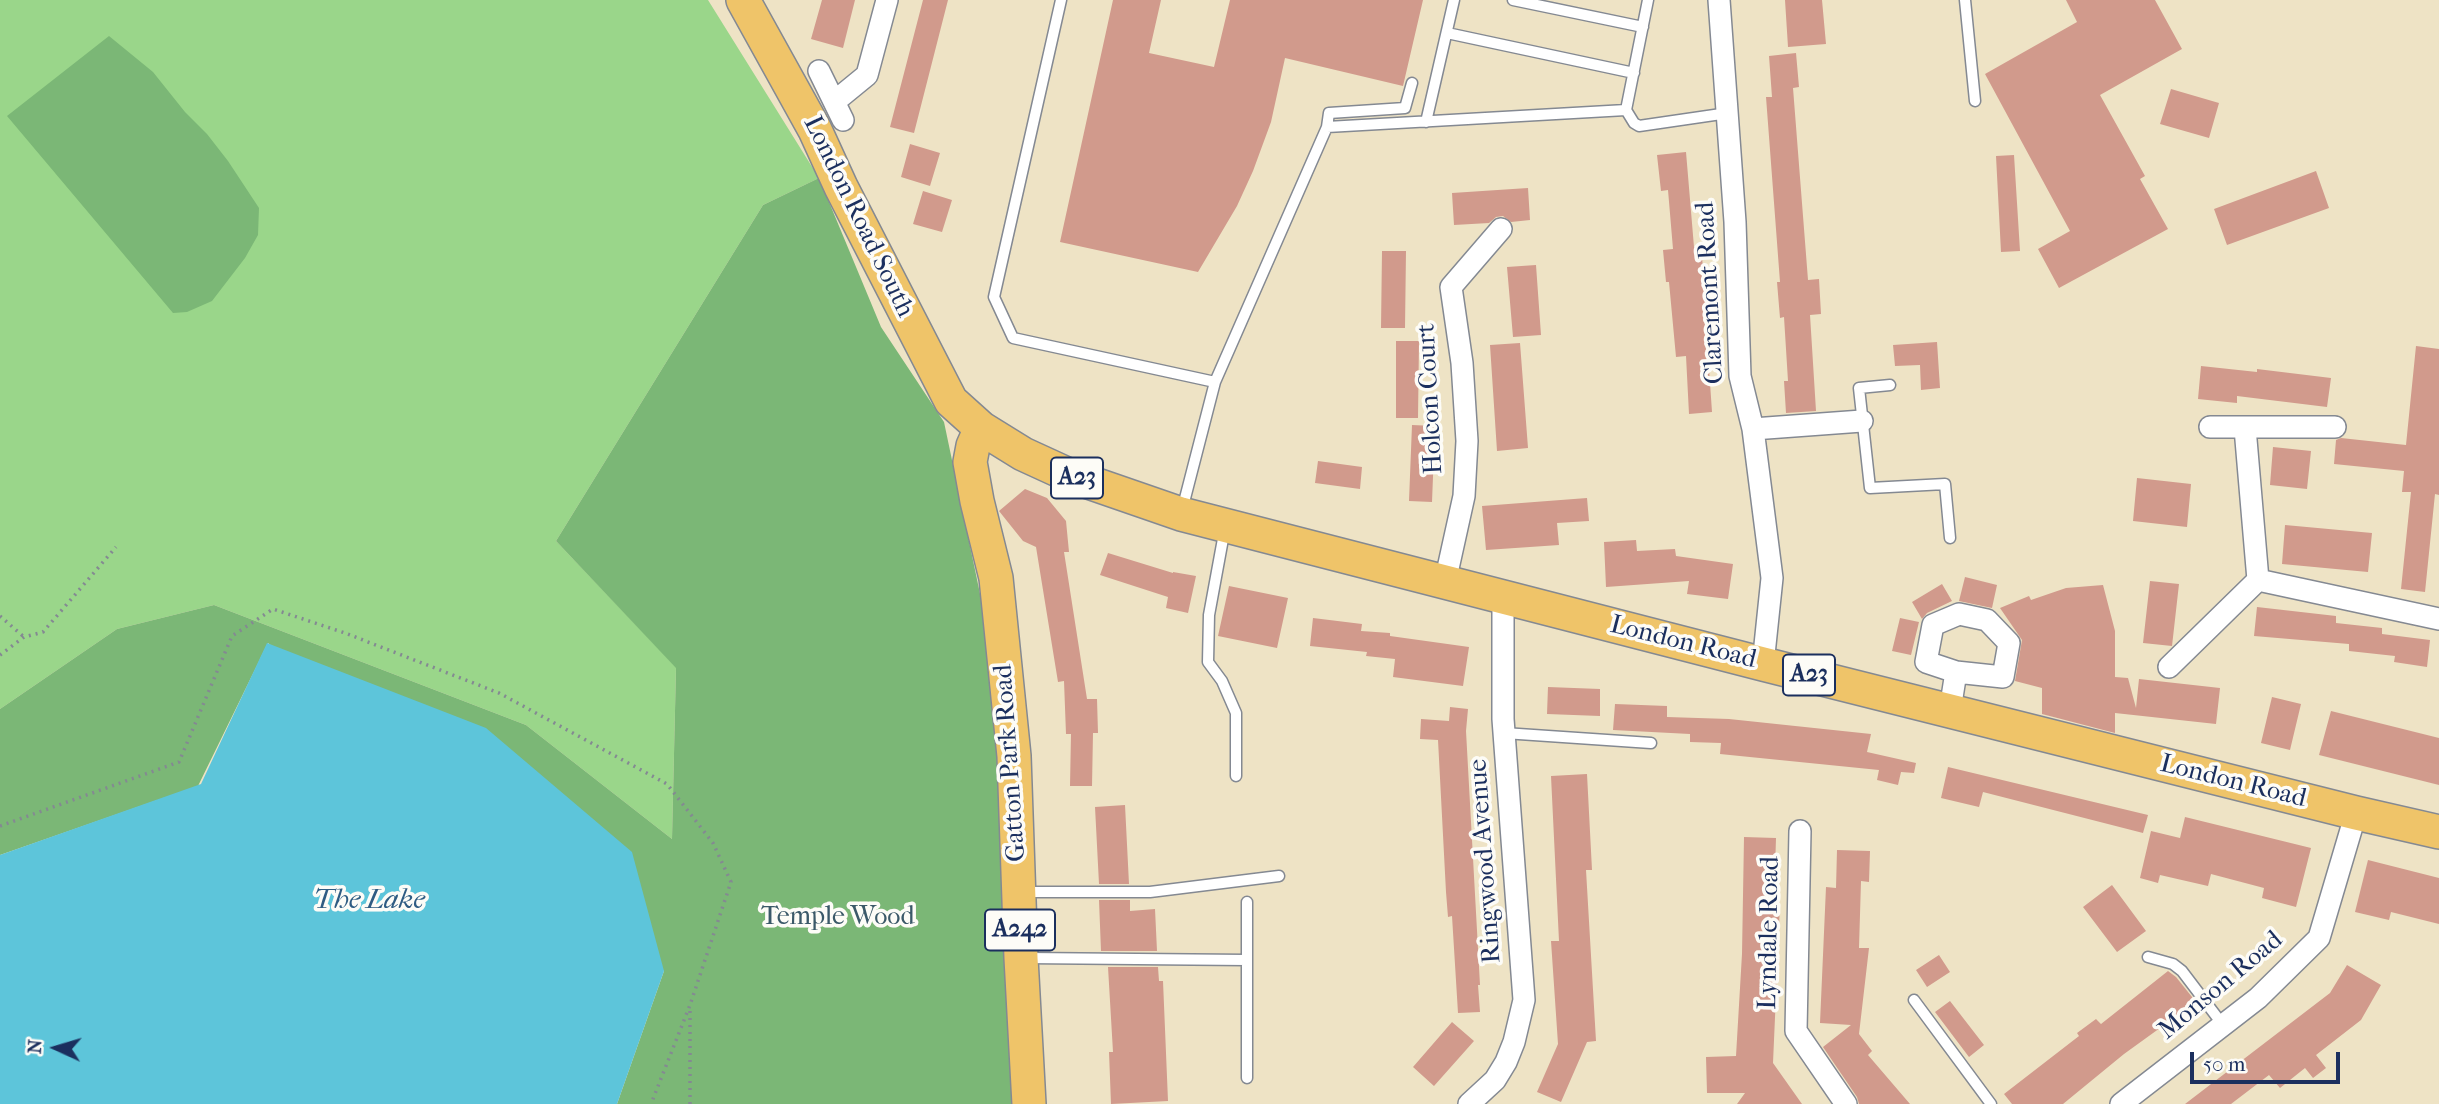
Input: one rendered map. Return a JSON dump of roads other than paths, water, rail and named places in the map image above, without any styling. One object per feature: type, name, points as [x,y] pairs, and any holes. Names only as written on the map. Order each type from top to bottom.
[{"type":"main road","name":"London Road South","points":[[743,0],[815,130],[928,360],[951,401],[981,428]]},
{"type":"main road","name":"London Road","points":[[981,428],[1023,454],[1059,470],[1181,514],[1763,664],[2439,832]]},
{"type":"main road","name":"Gatton Park Road","points":[[981,428],[973,446],[971,462],[977,501],[996,578],[1014,757],[1029,1104]]},
{"type":"street","points":[[818,71],[838,111],[867,75],[887,0]]},
{"type":"street","name":"Claremont Road","points":[[1719,0],[1735,222],[1740,376],[1753,429],[1772,578],[1763,664]]},
{"type":"street","name":"Holcon Court","points":[[1445,582],[1464,496],[1467,442],[1462,363],[1451,287],[1501,229]]},
{"type":"street","points":[[1753,429],[1862,421]]},
{"type":"street","points":[[2210,427],[2335,427]]},
{"type":"street","points":[[2245,428],[2258,580]]},
{"type":"street","points":[[2258,580],[2439,619]]},
{"type":"street","points":[[2169,667],[2258,580]]},
{"type":"street","name":"Ringwood Avenue","points":[[1469,1104],[1494,1080],[1506,1062],[1514,1042],[1524,1000],[1504,733],[1503,597]]},
{"type":"street","points":[[1950,710],[1956,672]]},
{"type":"street","name":"Monson Road","points":[[2121,1104],[2258,998],[2319,938],[2356,813]]},
{"type":"street","name":"Lyndale Road","points":[[1800,831],[1796,1031],[1846,1104]]},
{"type":"lane","points":[[1061,0],[994,297],[1013,338],[1215,382]]},
{"type":"lane","points":[[1426,122],[1454,0]]},
{"type":"lane","points":[[1513,0],[1643,27]]},
{"type":"lane","points":[[1648,0],[1626,110],[1634,123],[1639,126],[1728,113]]},
{"type":"lane","points":[[1965,0],[1975,102]]},
{"type":"lane","points":[[1447,33],[1634,73]]},
{"type":"lane","points":[[1181,514],[1215,382],[1327,127],[1329,113],[1405,108],[1412,83]]},
{"type":"lane","points":[[1327,127],[1626,110]]},
{"type":"lane","points":[[1890,385],[1860,388],[1870,488],[1945,484],[1950,538]]},
{"type":"lane","points":[[1225,525],[1209,615],[1208,662],[1223,681],[1236,713],[1236,776]]},
{"type":"lane","points":[[1504,733],[1651,743]]},
{"type":"lane","points":[[1019,892],[1150,892],[1279,876]]},
{"type":"lane","points":[[1247,902],[1247,1078]]},
{"type":"lane","points":[[2148,957],[2173,964],[2182,971],[2223,1026]]},
{"type":"lane","points":[[1021,958],[1247,960]]},
{"type":"lane","points":[[1914,1000],[1991,1104]]},
{"type":"water","name":"The Lake","points":[[267,643],[486,728],[632,852],[664,971],[617,1104],[0,1104],[0,855],[201,784]]},
{"type":"park label","name":"Temple Wood","points":[[838,918]]}]
